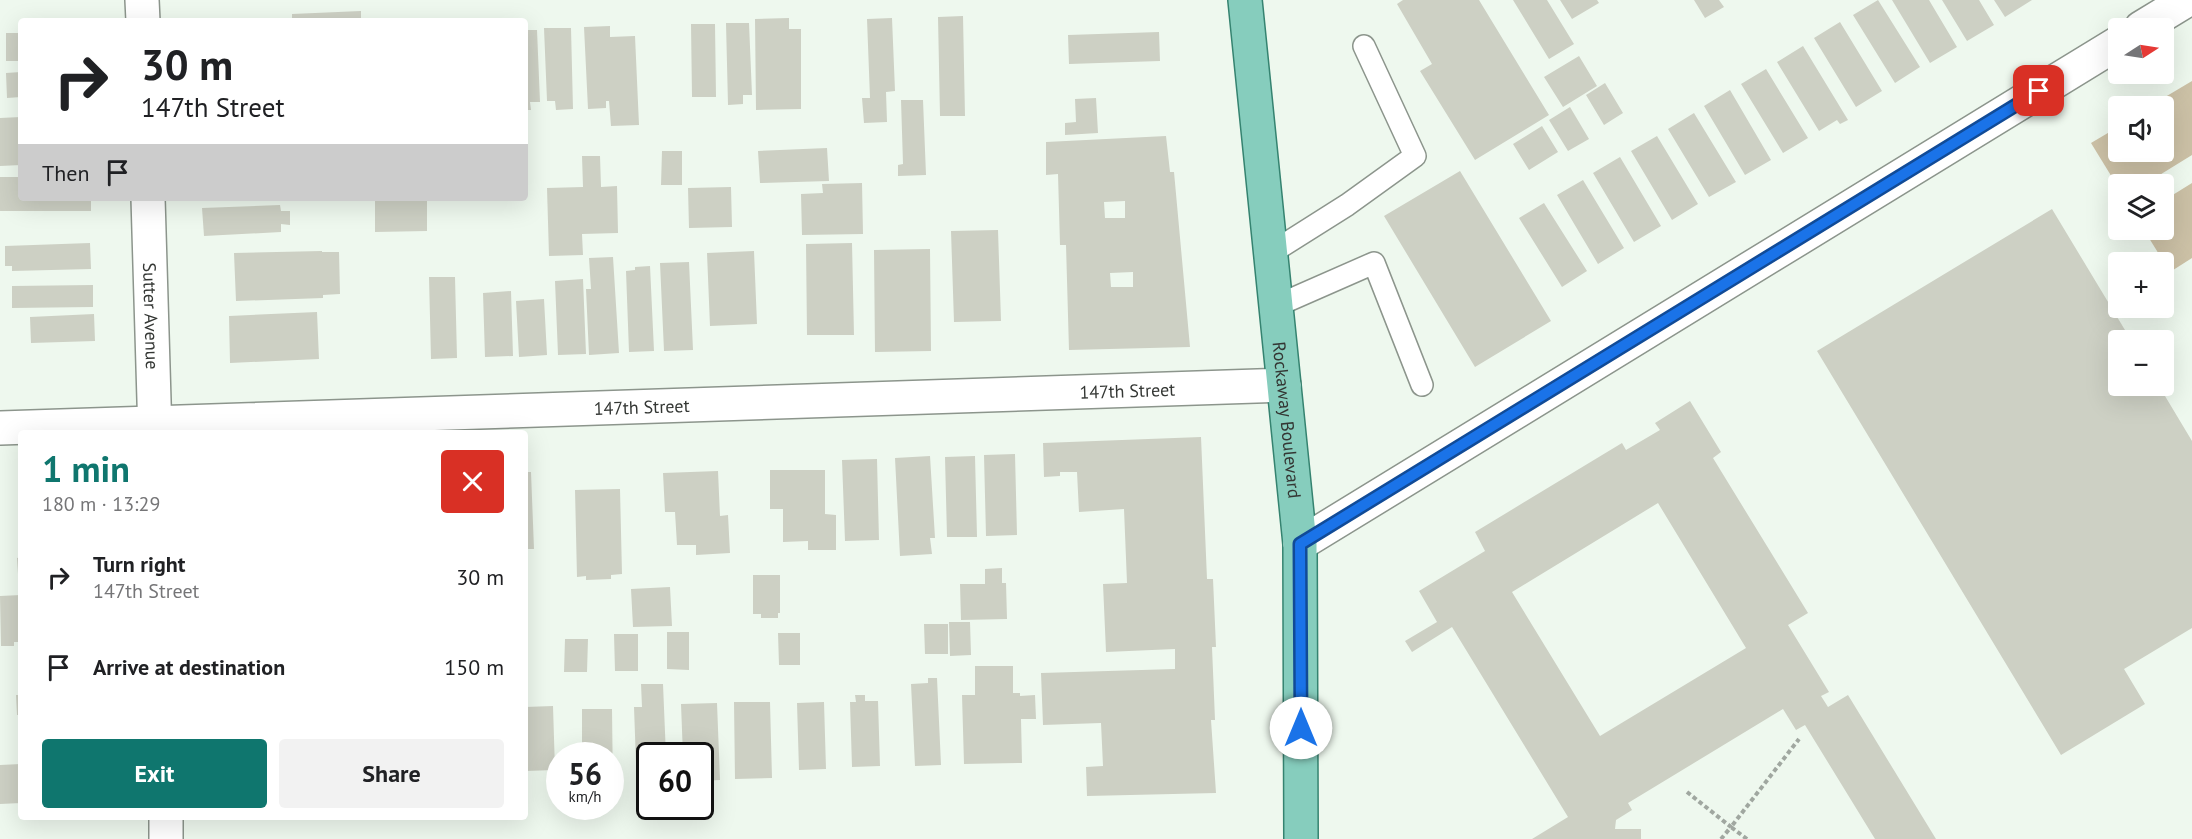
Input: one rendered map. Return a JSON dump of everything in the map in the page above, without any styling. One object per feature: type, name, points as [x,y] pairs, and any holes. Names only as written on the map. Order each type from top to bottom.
[{"type":"main road","name":"Rockaway Boulevard","points":[[1245,0],[1300,544],[1301,839]]},
{"type":"street","points":[[142,0],[143,18]]},
{"type":"street","points":[[2157,18],[2187,0]]},
{"type":"street","points":[[1300,544],[2108,48]]},
{"type":"street","name":"Sutter Avenue","points":[[148,201],[154,428]]},
{"type":"street","name":"147th Street","points":[[0,429],[154,428],[1284,385]]},
{"type":"street","points":[[166,820],[166,839]]},
{"type":"street","points":[[1286,839],[1301,839]]},
{"type":"lane","points":[[1271,253],[1347,205],[1414,156],[1364,46]]},
{"type":"lane","points":[[1276,306],[1374,263],[1422,385]]},
{"type":"path","points":[[1721,839],[1799,739]]},
{"type":"path","points":[[1687,792],[1747,839]]},
{"type":"shaded area","points":[[2192,81],[2192,155],[2161,174],[2110,174],[2091,143],[2108,133],[2108,162],[2174,162],[2174,96],[2167,96]]},
{"type":"shaded area","points":[[2192,183],[2192,258],[2174,269],[2174,252],[2158,252],[2150,240],[2174,240],[2174,194]]},
{"type":"building","points":[[1403,0],[1479,0],[1549,115],[1475,160],[1420,71],[1432,64],[1397,4]]},
{"type":"building","points":[[1513,0],[1547,0],[1574,44],[1549,59]]},
{"type":"building","points":[[1560,0],[1597,0],[1599,3],[1572,19]]},
{"type":"building","points":[[1694,0],[1719,0],[1724,7],[1705,18]]},
{"type":"building","points":[[1878,0],[1920,67],[1895,83],[1853,15]]},
{"type":"building","points":[[1892,0],[1929,0],[1957,47],[1930,63]]},
{"type":"building","points":[[1942,0],[1979,0],[1994,25],[1967,41]]},
{"type":"building","points":[[1994,0],[2032,0],[2005,17]]},
{"type":"building","points":[[361,11],[361,18],[292,18],[292,14]]},
{"type":"building","points":[[963,16],[965,116],[940,116],[938,17]]},
{"type":"building","points":[[789,18],[789,29],[801,29],[801,109],[756,110],[755,19]]},
{"type":"building","points":[[892,18],[895,91],[886,92],[887,122],[864,123],[862,98],[870,98],[867,19]]},
{"type":"building","points":[[1840,22],[1882,91],[1856,107],[1814,38]]},
{"type":"building","points":[[726,23],[749,23],[752,95],[743,95],[743,104],[728,105]]},
{"type":"building","points":[[691,24],[715,24],[716,97],[692,97]]},
{"type":"building","points":[[610,26],[610,37],[635,36],[639,125],[611,126],[609,101],[606,101],[606,108],[588,109],[584,27]]},
{"type":"building","points":[[544,28],[571,28],[573,109],[556,110],[555,101],[547,101]]},
{"type":"building","points":[[528,30],[537,30],[540,102],[530,102],[531,110],[528,110]]},
{"type":"building","points":[[1159,32],[1160,61],[1069,64],[1068,35]]},
{"type":"building","points":[[6,33],[18,33],[18,61],[6,61]]},
{"type":"building","points":[[1803,46],[1848,120],[1840,124],[1837,120],[1819,131],[1777,62]]},
{"type":"building","points":[[1579,56],[1597,86],[1563,107],[1544,77]]},
{"type":"building","points":[[1766,69],[1808,138],[1783,153],[1741,84]]},
{"type":"building","points":[[18,72],[18,97],[7,98],[6,73]]},
{"type":"building","points":[[1605,83],[1623,113],[1604,125],[1586,95]]},
{"type":"building","points":[[1730,90],[1771,160],[1745,175],[1704,106]]},
{"type":"building","points":[[1096,98],[1098,133],[1065,135],[1065,123],[1076,122],[1075,99]]},
{"type":"building","points":[[901,100],[923,100],[926,175],[898,176],[898,165],[903,164]]},
{"type":"building","points":[[1570,107],[1589,139],[1568,151],[1549,120]]},
{"type":"building","points":[[1694,113],[1736,182],[1709,197],[1668,129]]},
{"type":"building","points":[[18,117],[18,165],[0,166],[0,118]]},
{"type":"building","points":[[1542,126],[1558,152],[1529,170],[1513,144]]},
{"type":"building","points":[[1166,136],[1170,172],[1174,172],[1190,347],[1069,350],[1066,245],[1060,245],[1058,174],[1046,175],[1046,142]],"holes":[[[1125,201],[1125,218],[1105,218],[1104,202]],[[1133,272],[1133,287],[1111,287],[1110,273]]]},
{"type":"building","points":[[1657,136],[1698,204],[1672,220],[1631,151]]},
{"type":"building","points":[[827,148],[829,181],[760,183],[758,151]]},
{"type":"building","points":[[662,151],[682,151],[682,185],[661,185]]},
{"type":"building","points":[[582,156],[600,156],[601,187],[617,186],[618,233],[582,234],[583,255],[549,256],[547,188],[583,187]]},
{"type":"building","points":[[1620,157],[1661,226],[1634,242],[1593,173]]},
{"type":"building","points":[[1460,171],[1551,321],[1475,367],[1384,216]]},
{"type":"building","points":[[0,177],[18,177],[18,201],[91,201],[91,211],[0,211]]},
{"type":"building","points":[[1583,180],[1624,248],[1598,264],[1557,195]]},
{"type":"building","points":[[862,183],[863,234],[802,235],[801,194],[823,193],[822,184]]},
{"type":"building","points":[[731,187],[732,227],[689,228],[688,188]]},
{"type":"building","points":[[375,201],[427,201],[427,231],[375,232]]},
{"type":"building","points":[[1544,203],[1587,271],[1562,287],[1519,218]]},
{"type":"building","points":[[280,205],[281,211],[290,211],[290,225],[281,224],[281,232],[204,236],[202,208]]},
{"type":"building","points":[[2052,209],[2108,302],[2108,318],[2118,318],[2125,330],[2108,330],[2108,396],[2165,396],[2192,441],[2192,628],[2124,669],[2145,704],[2061,755],[1817,351]]},
{"type":"building","points":[[998,230],[1001,321],[954,322],[951,231]]},
{"type":"building","points":[[90,243],[91,269],[12,271],[12,266],[5,266],[5,246]]},
{"type":"building","points":[[852,243],[854,335],[807,335],[806,244]]},
{"type":"building","points":[[930,249],[931,351],[875,352],[874,250]]},
{"type":"building","points":[[754,251],[757,324],[710,326],[707,253]]},
{"type":"building","points":[[339,252],[340,294],[323,295],[323,298],[236,301],[234,253]]},
{"type":"building","points":[[613,257],[619,353],[589,355],[586,289],[591,289],[589,258]]},
{"type":"building","points":[[689,262],[693,350],[664,351],[660,263]]},
{"type":"building","points":[[650,266],[654,351],[629,352],[626,271],[635,270],[635,267]]},
{"type":"building","points":[[429,277],[455,277],[457,358],[431,359]]},
{"type":"building","points":[[583,279],[586,354],[558,355],[555,281]]},
{"type":"building","points":[[93,285],[93,307],[12,308],[12,286]]},
{"type":"building","points":[[511,291],[513,356],[485,357],[483,293]]},
{"type":"building","points":[[544,299],[547,355],[519,357],[516,301]]},
{"type":"building","points":[[317,312],[319,359],[230,363],[229,316]]},
{"type":"building","points":[[94,314],[95,341],[31,343],[30,317]]},
{"type":"building","points":[[1690,401],[1721,452],[1713,458],[1808,613],[1788,625],[1829,692],[1821,696],[1828,707],[1848,695],[1936,839],[1875,839],[1805,725],[1796,730],[1783,709],[1628,803],[1632,810],[1616,820],[1615,829],[1641,829],[1641,839],[1532,839],[1568,817],[1452,627],[1412,652],[1405,641],[1437,622],[1419,591],[1485,551],[1475,532],[1622,443],[1626,450],[1660,430],[1655,423]],"holes":[[[1658,503],[1746,648],[1600,736],[1512,592]]]},
{"type":"building","points":[[1201,437],[1207,579],[1213,579],[1216,647],[1212,647],[1215,720],[1211,720],[1216,793],[1087,796],[1086,767],[1103,766],[1101,723],[1043,725],[1041,673],[1175,669],[1175,649],[1106,652],[1103,584],[1127,583],[1124,509],[1079,512],[1077,472],[1060,472],[1060,476],[1044,477],[1043,443]]},
{"type":"building","points":[[1015,454],[1017,535],[986,536],[984,455]]},
{"type":"building","points":[[930,456],[935,538],[930,538],[932,554],[900,556],[895,458]]},
{"type":"building","points":[[975,456],[977,537],[947,537],[945,457]]},
{"type":"building","points":[[877,459],[879,540],[845,541],[842,460]]},
{"type":"building","points":[[770,470],[825,470],[825,514],[836,515],[836,550],[808,550],[808,541],[783,542],[783,509],[770,509]]},
{"type":"building","points":[[718,471],[720,516],[728,515],[730,553],[696,555],[696,545],[677,545],[675,512],[665,512],[663,473]]},
{"type":"building","points":[[528,472],[531,472],[534,549],[528,549]]},
{"type":"building","points":[[620,489],[622,574],[611,575],[611,579],[586,580],[586,576],[577,577],[575,490]]},
{"type":"building","points":[[1002,568],[1002,583],[1006,583],[1007,619],[961,620],[960,584],[985,584],[985,569]]},
{"type":"building","points":[[753,575],[780,575],[778,618],[761,618],[761,614],[753,614]]},
{"type":"building","points":[[670,587],[672,626],[633,627],[631,589]]},
{"type":"building","points":[[18,595],[18,642],[14,642],[14,646],[1,646],[0,596]]},
{"type":"building","points":[[949,622],[970,622],[971,655],[950,656]]},
{"type":"building","points":[[924,624],[948,624],[948,654],[925,654]]},
{"type":"building","points":[[667,632],[689,632],[689,670],[667,669]]},
{"type":"building","points":[[778,633],[800,633],[800,665],[779,665]]},
{"type":"building","points":[[614,634],[638,634],[638,671],[615,671]]},
{"type":"building","points":[[565,639],[588,639],[587,672],[564,672]]},
{"type":"building","points":[[975,666],[1013,666],[1013,693],[1020,693],[1020,696],[1035,695],[1036,719],[1021,719],[1022,763],[964,764],[962,695],[975,695]]},
{"type":"building","points":[[928,678],[937,678],[941,765],[915,766],[911,684],[928,683]]},
{"type":"building","points":[[641,684],[663,684],[665,742],[636,742],[636,763],[634,707],[642,707]]},
{"type":"building","points":[[16,695],[18,695],[18,715]]},
{"type":"building","points":[[855,695],[865,695],[865,701],[878,701],[880,766],[852,767],[850,702],[856,702]]},
{"type":"building","points":[[734,702],[770,702],[772,778],[735,779]]},
{"type":"building","points":[[824,702],[826,769],[799,770],[797,703]]},
{"type":"building","points":[[717,703],[720,780],[714,780],[714,742],[682,742],[681,704]]},
{"type":"building","points":[[553,706],[554,742],[546,742],[546,770],[528,771],[528,707]]},
{"type":"building","points":[[582,709],[612,709],[612,742],[582,742]]},
{"type":"building","points":[[18,764],[18,803],[0,804],[0,765]]},
{"type":"route","points":[[1301,728],[1300,544],[2039,91]]}]
